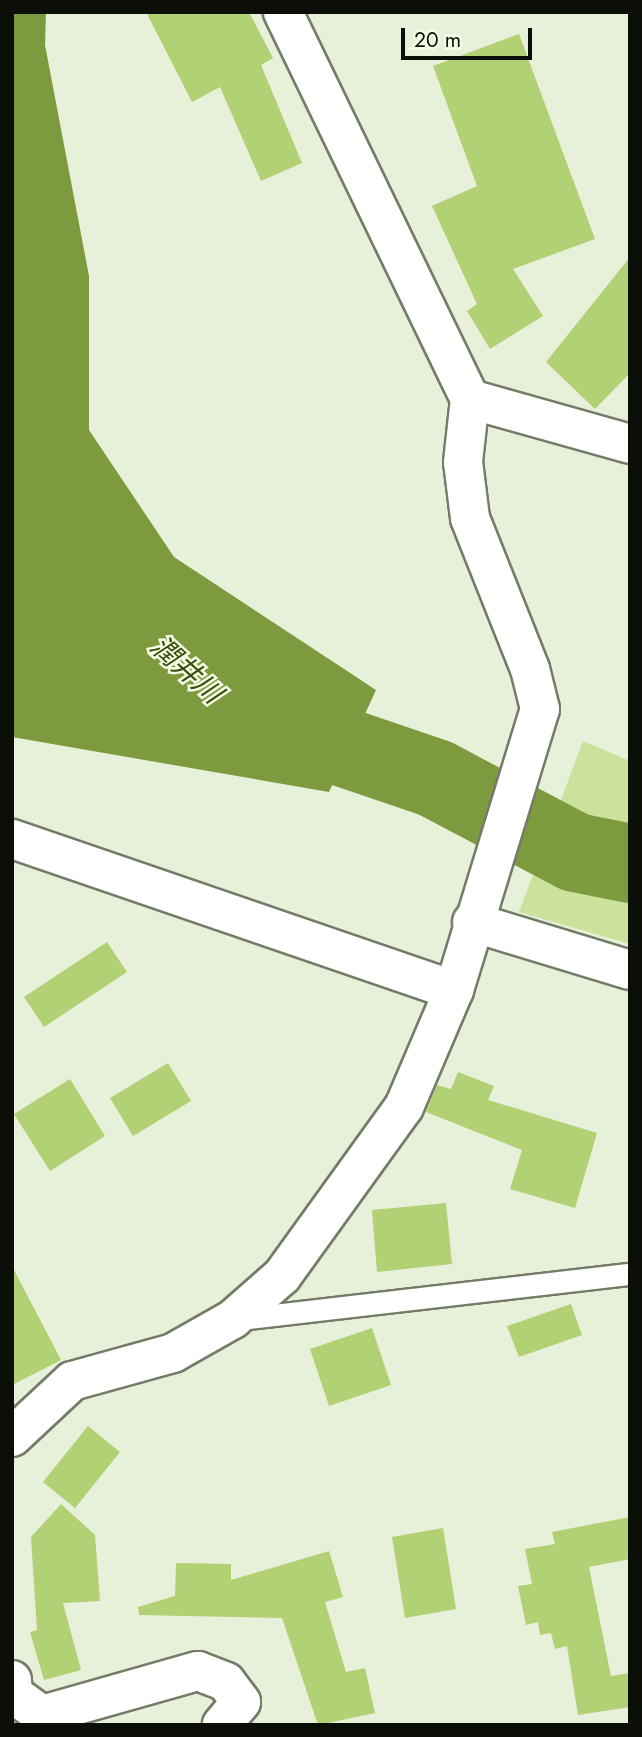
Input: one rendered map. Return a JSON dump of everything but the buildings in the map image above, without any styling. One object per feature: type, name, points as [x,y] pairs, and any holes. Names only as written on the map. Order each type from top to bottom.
[{"type":"street","points":[[12,1437],[72,1381],[173,1353],[233,1319],[282,1276],[404,1107],[454,990],[472,922],[540,709],[530,668],[470,518],[463,462],[470,399],[283,12]]},
{"type":"street","points":[[470,399],[630,444]]},
{"type":"street","points":[[12,839],[454,990]]},
{"type":"street","points":[[472,922],[630,970]]},
{"type":"street","points":[[12,1680],[13,1694],[42,1715],[198,1671],[226,1682],[241,1702],[222,1725]]},
{"type":"lane","points":[[233,1319],[630,1274]]},
{"type":"shaded area","points":[[583,741],[630,761],[630,944],[519,912]]},
{"type":"water","points":[[12,12],[46,12],[45,45],[89,276],[89,430],[174,557],[376,690],[329,792],[12,737]]},
{"type":"waterway","name":"潤井川","points":[[247,714],[435,778],[575,852],[630,863]]}]
